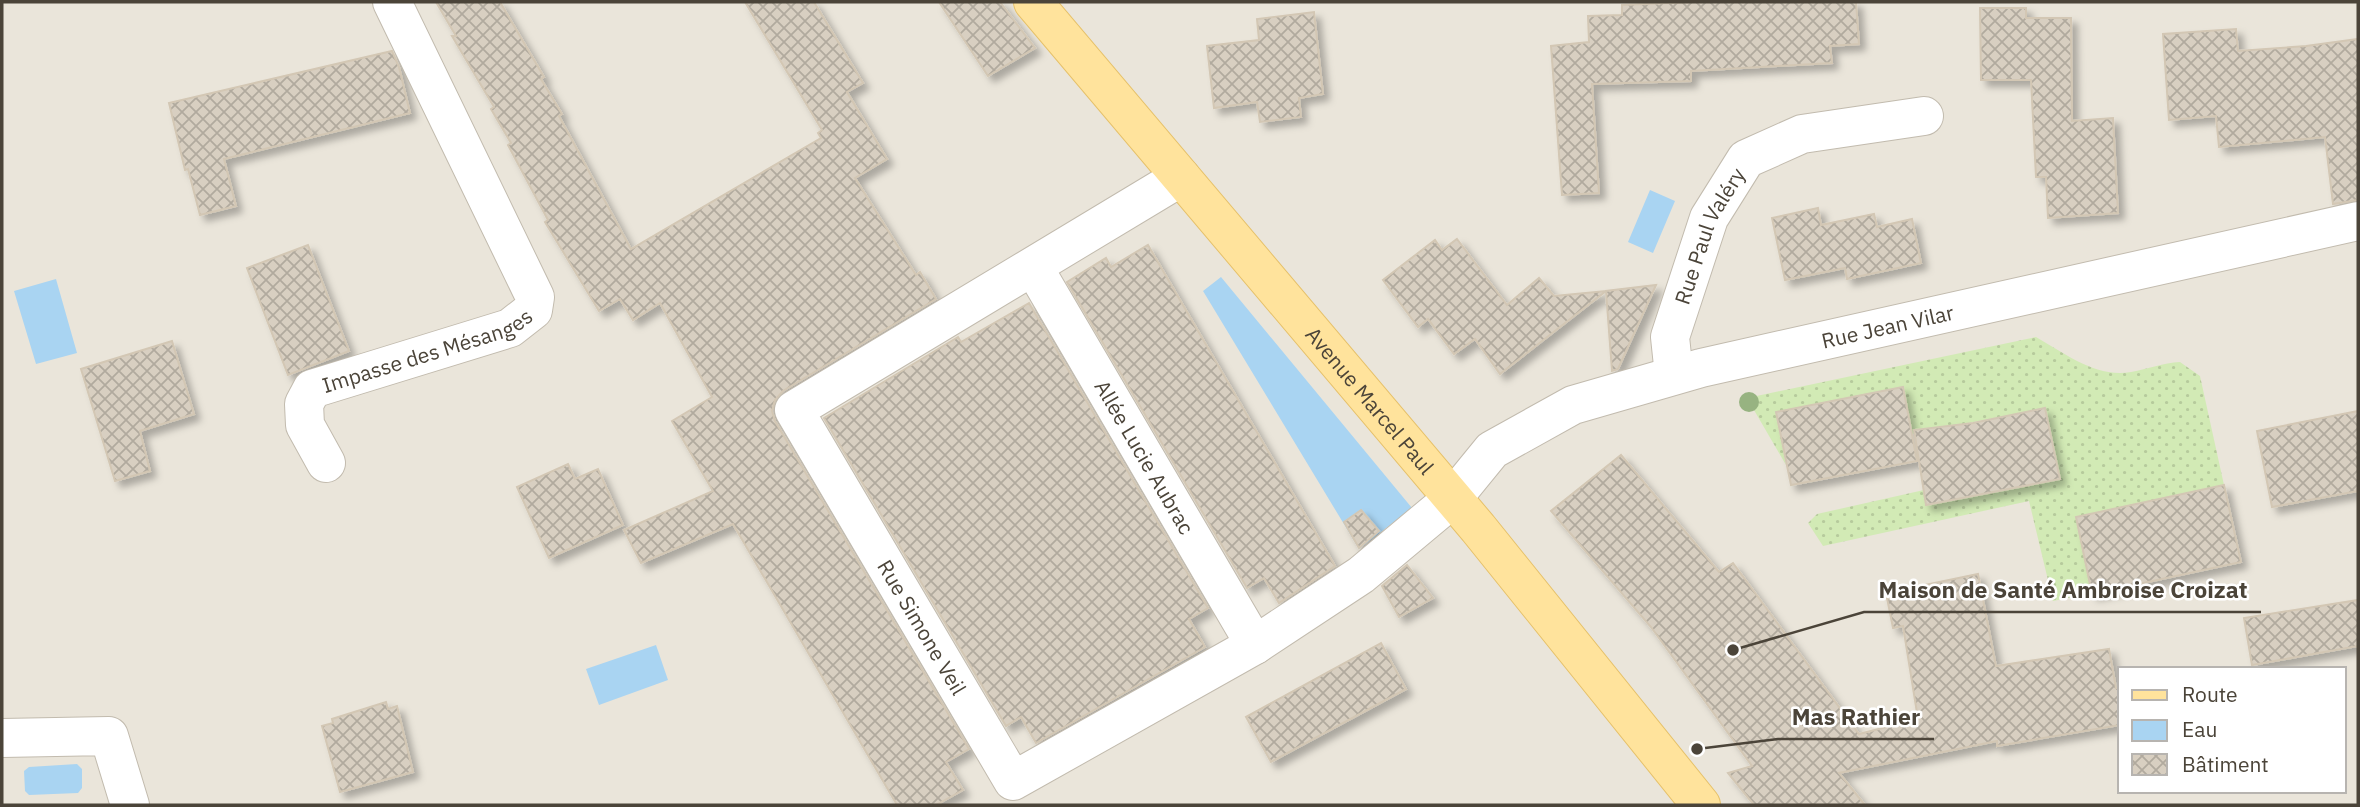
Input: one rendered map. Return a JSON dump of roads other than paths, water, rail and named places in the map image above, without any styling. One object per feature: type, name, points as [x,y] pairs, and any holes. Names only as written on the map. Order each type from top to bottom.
[{"type":"main road","name":"Avenue Marcel Paul","points":[[1033,2],[1478,528],[1701,805]]},
{"type":"street","name":"Impasse des Mésanges","points":[[326,463],[305,425],[304,404],[312,388],[510,328],[533,310],[535,297],[392,2]]},
{"type":"street","name":"Rue Paul Valéry","points":[[1674,375],[1670,337],[1709,218],[1745,159],[1802,134],[1924,116]]},
{"type":"street","name":"Rue Simone Veil","points":[[1181,177],[794,411],[1013,781],[1255,645],[1361,575],[1452,499]]},
{"type":"street","name":"Rue Jean Vilar","points":[[1452,499],[1492,450],[1573,405],[1674,375],[2358,221]]},
{"type":"street","name":"Allée Lucie Aubrac","points":[[1034,268],[1255,645]]},
{"type":"street","points":[[2,738],[109,736],[130,805]]},
{"type":"water","points":[[1650,190],[1675,201],[1653,253],[1628,242]]},
{"type":"water","points":[[1221,277],[1412,508],[1359,549],[1203,291]]},
{"type":"water","points":[[56,279],[77,353],[36,364],[14,291]]},
{"type":"water","points":[[656,645],[668,680],[599,705],[586,669]]},
{"type":"water","points":[[77,764],[82,769],[82,788],[78,793],[29,795],[25,791],[24,771],[29,767]]},
{"type":"place","name":"Maison de Santé Ambroise Croizat","points":[[1733,650]]},
{"type":"place","name":"Mas Rathier","points":[[1697,749]]}]
